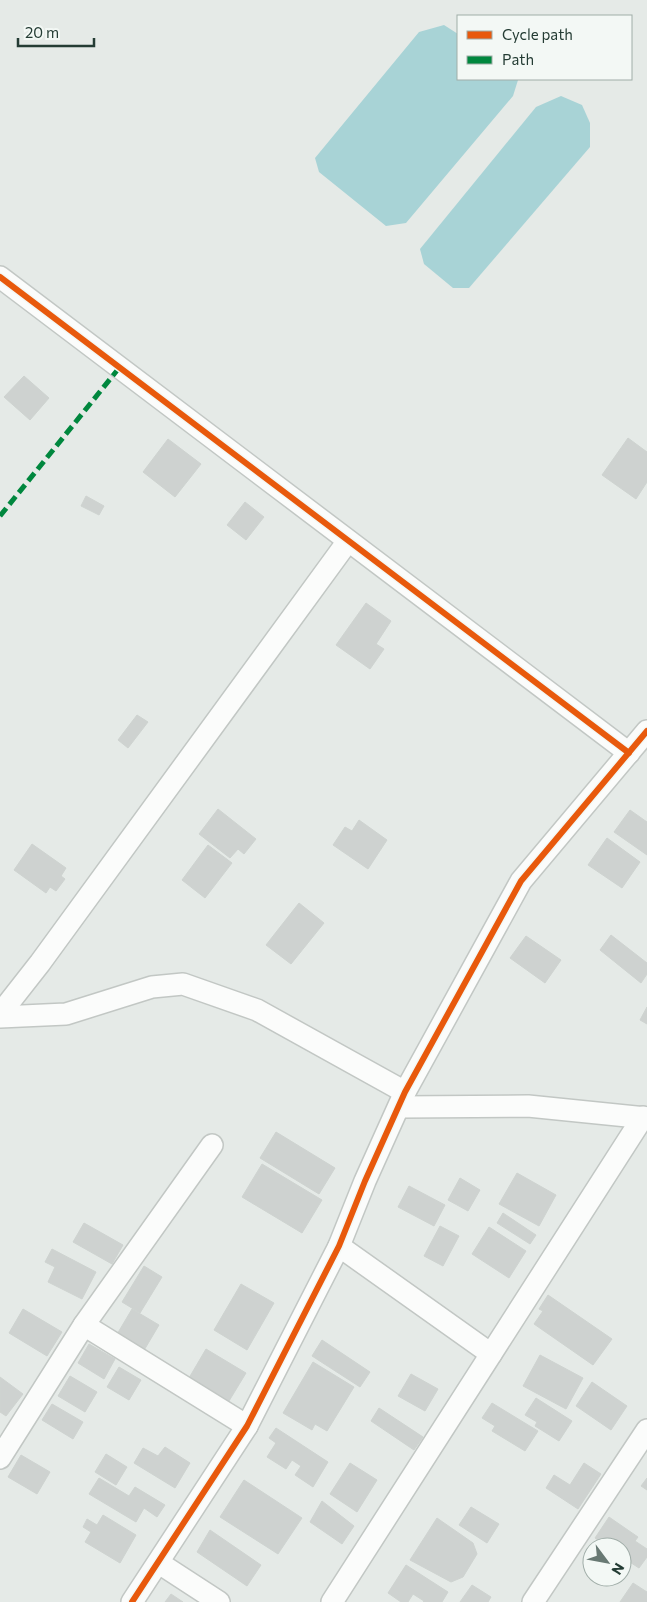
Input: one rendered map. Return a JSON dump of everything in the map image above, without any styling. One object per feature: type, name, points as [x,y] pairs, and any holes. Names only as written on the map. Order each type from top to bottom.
[{"type":"street","points":[[0,277],[629,753]]},
{"type":"street","points":[[0,1016],[348,541]]},
{"type":"street","points":[[132,1602],[247,1426],[339,1246],[365,1181],[402,1100],[521,881],[647,731]]},
{"type":"street","points":[[0,1016],[66,1014],[152,987],[183,984],[256,1010],[402,1100],[528,1106],[645,1118],[332,1602]]},
{"type":"street","points":[[0,1458],[84,1325],[212,1145]]},
{"type":"street","points":[[339,1246],[491,1354]]},
{"type":"street","points":[[84,1325],[247,1426]]},
{"type":"street","points":[[533,1602],[647,1430]]},
{"type":"street","points":[[159,1563],[219,1602]]},
{"type":"water","points":[[444,25],[457,33],[457,80],[518,80],[513,96],[406,223],[386,226],[319,172],[315,158],[419,32]]},
{"type":"water","points":[[561,96],[582,105],[590,123],[590,147],[469,288],[453,288],[424,264],[420,249],[536,107]]},
{"type":"building","points":[[24,376],[49,398],[30,420],[4,397]]},
{"type":"building","points":[[628,438],[647,452],[647,482],[636,499],[602,475]]},
{"type":"building","points":[[168,439],[201,464],[175,497],[143,472]]},
{"type":"building","points":[[86,496],[104,506],[99,515],[81,506]]},
{"type":"building","points":[[245,502],[264,517],[246,540],[227,525]]},
{"type":"building","points":[[366,603],[391,621],[376,644],[384,649],[370,669],[336,645]]},
{"type":"building","points":[[137,715],[148,722],[128,748],[118,740]]},
{"type":"building","points":[[218,809],[256,839],[244,854],[238,849],[230,858],[199,834]]},
{"type":"building","points":[[630,810],[647,822],[647,855],[614,832]]},
{"type":"building","points":[[359,820],[387,840],[368,869],[333,845],[345,827],[352,831]]},
{"type":"building","points":[[607,838],[640,862],[622,888],[588,865]]},
{"type":"building","points":[[32,844],[66,868],[61,876],[65,879],[56,891],[50,887],[46,893],[14,870]]},
{"type":"building","points":[[208,845],[232,863],[205,898],[182,880]]},
{"type":"building","points":[[299,903],[324,923],[291,964],[266,945]]},
{"type":"building","points":[[611,935],[647,963],[647,974],[641,983],[600,950]]},
{"type":"building","points":[[526,936],[561,960],[545,983],[510,958]]},
{"type":"building","points":[[647,1007],[647,1024],[640,1020]]},
{"type":"building","points":[[276,1132],[335,1168],[319,1194],[260,1158]]},
{"type":"building","points":[[262,1164],[322,1200],[302,1233],[242,1197]]},
{"type":"building","points":[[517,1173],[556,1195],[539,1226],[499,1204]]},
{"type":"building","points":[[460,1178],[480,1190],[468,1211],[448,1200]]},
{"type":"building","points":[[409,1186],[445,1205],[434,1226],[398,1207]]},
{"type":"building","points":[[503,1213],[536,1235],[530,1244],[497,1223]]},
{"type":"building","points":[[84,1223],[123,1245],[112,1264],[73,1242]]},
{"type":"building","points":[[440,1226],[459,1236],[443,1266],[424,1256]]},
{"type":"building","points":[[489,1227],[526,1251],[509,1278],[472,1254]]},
{"type":"building","points":[[52,1249],[96,1272],[82,1299],[48,1282],[55,1267],[45,1262]]},
{"type":"building","points":[[144,1266],[162,1277],[140,1313],[122,1302]]},
{"type":"building","points":[[241,1284],[274,1303],[247,1350],[214,1330]]},
{"type":"building","points":[[548,1295],[612,1339],[593,1365],[534,1324],[543,1311],[539,1309]]},
{"type":"building","points":[[23,1309],[62,1332],[47,1356],[9,1333]]},
{"type":"building","points":[[132,1309],[159,1325],[143,1352],[116,1336]]},
{"type":"building","points":[[322,1340],[370,1372],[360,1387],[312,1356]]},
{"type":"building","points":[[89,1344],[115,1359],[104,1379],[78,1363]]},
{"type":"building","points":[[206,1349],[246,1373],[229,1401],[189,1378]]},
{"type":"building","points":[[540,1355],[583,1378],[566,1409],[523,1386]]},
{"type":"building","points":[[313,1362],[354,1387],[327,1431],[315,1424],[312,1430],[283,1413]]},
{"type":"building","points":[[119,1367],[141,1380],[129,1400],[107,1387]]},
{"type":"building","points":[[411,1374],[438,1389],[425,1411],[398,1396]]},
{"type":"building","points":[[70,1376],[97,1392],[85,1412],[58,1396]]},
{"type":"building","points":[[0,1377],[23,1394],[6,1416],[0,1412]]},
{"type":"building","points":[[592,1382],[627,1406],[611,1430],[576,1406]]},
{"type":"building","points":[[536,1398],[572,1421],[559,1441],[535,1426],[537,1422],[525,1415]]},
{"type":"building","points":[[492,1403],[538,1431],[525,1451],[492,1431],[495,1426],[482,1418]]},
{"type":"building","points":[[52,1404],[83,1422],[73,1439],[42,1420]]},
{"type":"building","points":[[379,1408],[423,1437],[414,1450],[371,1421]]},
{"type":"building","points":[[276,1428],[328,1462],[313,1487],[295,1475],[301,1466],[292,1460],[286,1469],[267,1457],[276,1443],[269,1438]]},
{"type":"building","points":[[165,1447],[190,1463],[175,1488],[134,1463],[143,1448],[158,1456]]},
{"type":"building","points":[[106,1454],[127,1467],[116,1485],[95,1472]]},
{"type":"building","points":[[21,1455],[50,1472],[37,1494],[8,1477]]},
{"type":"building","points":[[350,1463],[377,1480],[357,1512],[330,1494]]},
{"type":"building","points":[[584,1463],[601,1474],[578,1509],[546,1488],[554,1475],[570,1485]]},
{"type":"building","points":[[99,1478],[129,1496],[135,1487],[165,1505],[157,1517],[144,1508],[136,1522],[89,1494]]},
{"type":"building","points":[[647,1478],[647,1490],[641,1486]]},
{"type":"building","points":[[244,1480],[302,1518],[278,1554],[220,1517]]},
{"type":"building","points":[[322,1501],[354,1526],[342,1544],[310,1522]]},
{"type":"building","points":[[471,1507],[499,1524],[487,1543],[459,1525]]},
{"type":"building","points":[[103,1515],[136,1535],[120,1563],[85,1542],[91,1532],[83,1527],[87,1519],[97,1525]]},
{"type":"building","points":[[609,1517],[638,1537],[635,1541],[647,1549],[647,1557],[639,1568],[632,1563],[632,1537],[596,1537]]},
{"type":"building","points":[[437,1518],[473,1543],[477,1554],[463,1577],[451,1582],[410,1560]]},
{"type":"building","points":[[210,1530],[261,1565],[247,1586],[197,1552]]},
{"type":"building","points":[[406,1565],[448,1592],[442,1602],[423,1602],[413,1594],[408,1602],[401,1602],[388,1593]]},
{"type":"building","points":[[633,1583],[647,1592],[647,1602],[620,1602]]},
{"type":"building","points":[[472,1585],[491,1597],[488,1602],[460,1602]]},
{"type":"building","points":[[171,1594],[183,1602],[165,1602]]},
{"type":"marked path","points":[[0,516],[119,368]]},
{"type":"cycle path","points":[[0,277],[629,753]]},
{"type":"cycle path","points":[[132,1602],[247,1426],[339,1246],[365,1181],[405,1092],[521,881],[647,731]]}]
